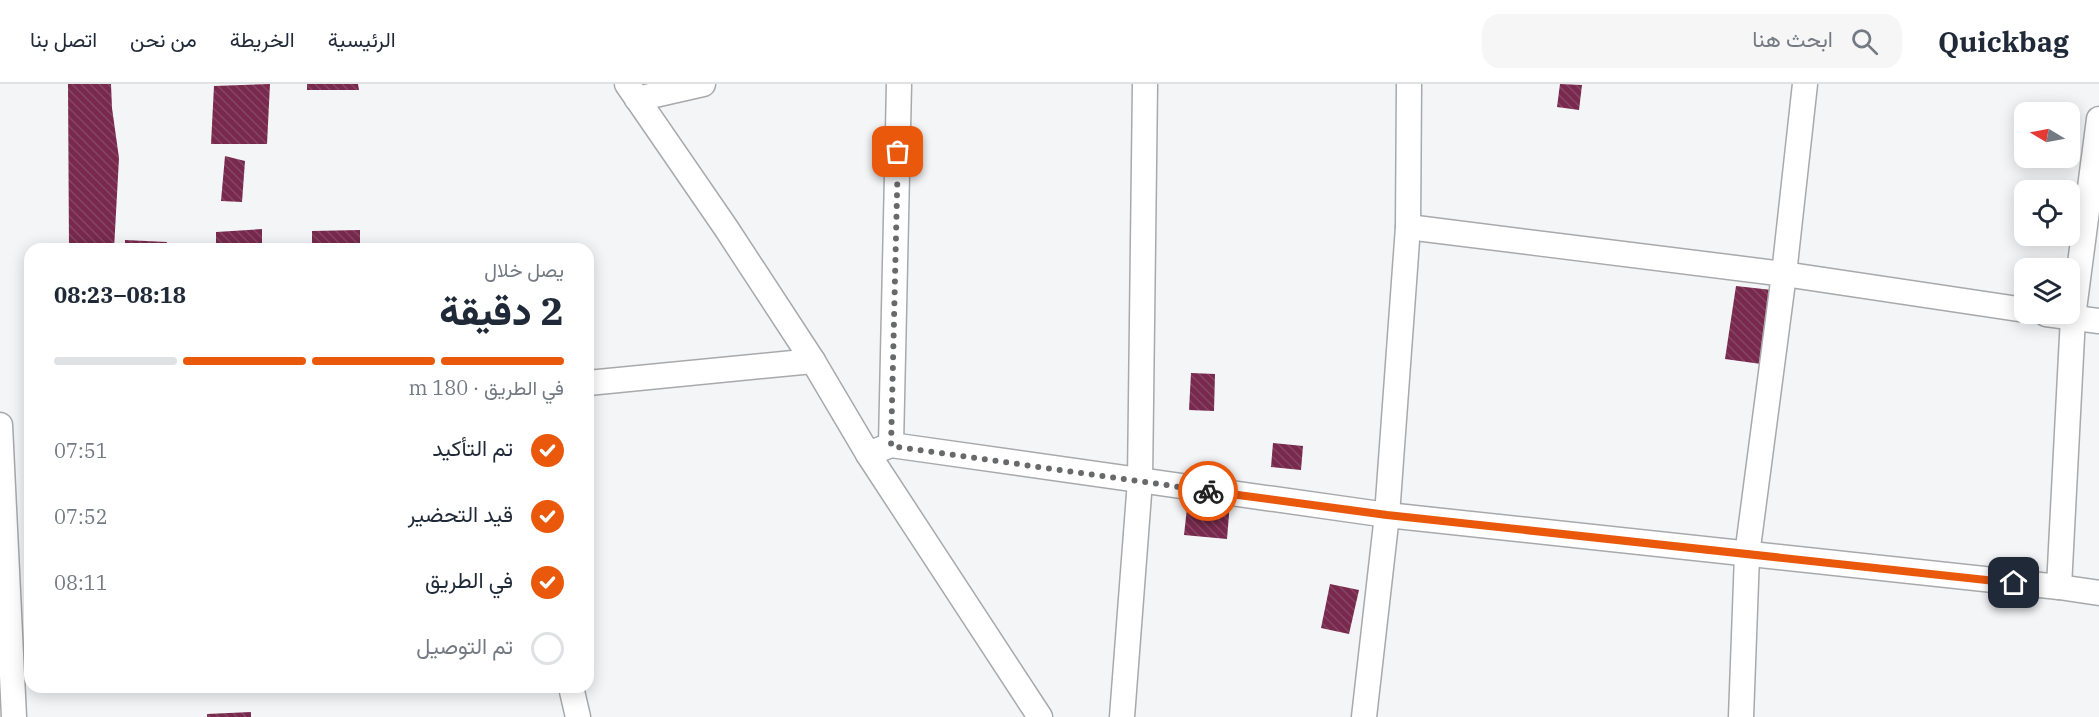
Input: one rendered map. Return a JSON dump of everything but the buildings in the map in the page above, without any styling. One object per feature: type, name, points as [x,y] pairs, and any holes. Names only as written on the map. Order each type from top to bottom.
[{"type":"street","points":[[703,84],[632,91],[813,361],[868,454],[1040,717]]},
{"type":"street","points":[[891,446],[899,84]]},
{"type":"street","points":[[1122,717],[1140,482],[1145,84]]},
{"type":"street","points":[[1364,717],[1387,515],[1408,227],[1409,84]]},
{"type":"street","points":[[1741,717],[1747,555],[1784,274],[1805,84]]},
{"type":"street","points":[[2080,263],[2099,118]]},
{"type":"street","points":[[1408,227],[1784,274],[2014,308]]},
{"type":"street","points":[[2080,318],[2099,321]]},
{"type":"street","points":[[2059,587],[2073,324]]},
{"type":"street","points":[[594,382],[813,361]]},
{"type":"street","points":[[0,424],[14,717]]},
{"type":"street","points":[[868,454],[891,446],[1387,515],[2099,593]]},
{"type":"street","points":[[572,693],[578,717]]},
{"type":"way so far","points":[[898,152],[891,446],[1208,491]]},
{"type":"route","points":[[1208,491],[1387,515],[2014,583]]}]
